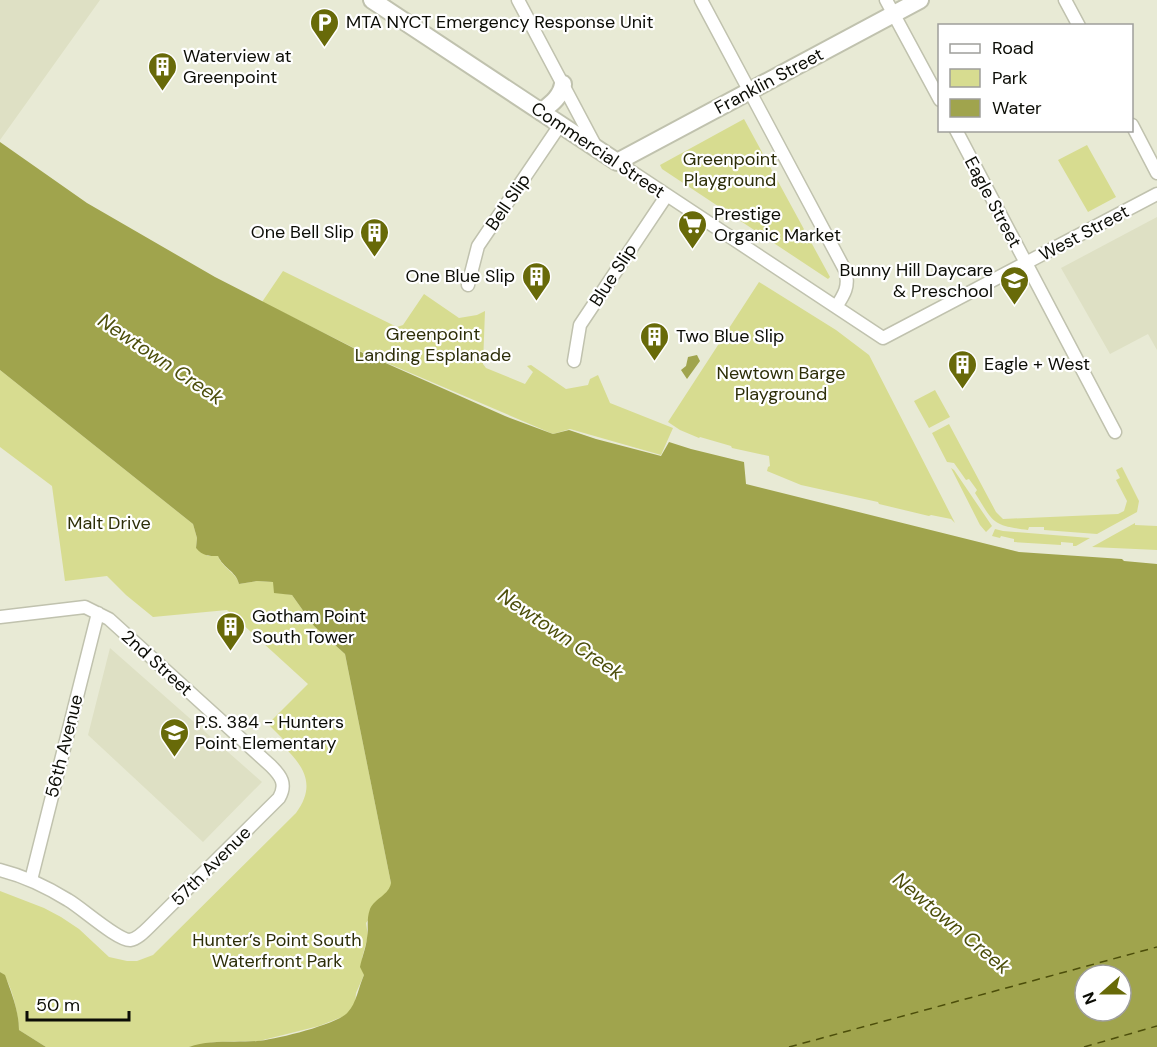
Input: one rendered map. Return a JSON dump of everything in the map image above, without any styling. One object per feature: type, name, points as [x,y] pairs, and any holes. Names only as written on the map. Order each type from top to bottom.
[{"type":"street","name":"Commercial Street","points":[[372,0],[884,338]]},
{"type":"street","points":[[518,0],[597,149]]},
{"type":"street","points":[[701,0],[845,270],[848,285],[836,307]]},
{"type":"street","name":"Franklin Street","points":[[617,162],[750,91],[890,7],[920,0]]},
{"type":"street","points":[[1065,0],[1078,24]]},
{"type":"street","points":[[890,7],[938,98]]},
{"type":"street","points":[[540,112],[557,98],[562,91],[563,84]]},
{"type":"street","name":"Bell Slip","points":[[468,285],[478,246],[560,125]]},
{"type":"street","points":[[1133,129],[1157,173]]},
{"type":"street","name":"Eagle Street","points":[[957,132],[1115,432]]},
{"type":"street","name":"West Street","points":[[884,338],[1157,194]]},
{"type":"street","name":"Blue Slip","points":[[574,361],[580,325],[667,195]]},
{"type":"street","name":"2nd Street","points":[[0,617],[83,607],[109,619],[271,766],[283,781],[284,786]]},
{"type":"street","name":"56th Avenue","points":[[31,880],[98,613]]},
{"type":"street","name":"57th Avenue","points":[[31,880],[68,900],[120,937],[130,940],[137,938],[279,798],[284,786]]},
{"type":"street","points":[[0,870],[31,880]]},
{"type":"shaded area","points":[[0,0],[100,0],[0,140]]},
{"type":"shaded area","points":[[1157,217],[1157,350],[1148,334],[1110,354],[1061,268]]},
{"type":"shaded area","name":"P.S. 384 - Hunters Point Elementary","points":[[110,648],[262,782],[203,842],[88,735]]},
{"type":"green space","name":"Greenpoint Playground","points":[[744,119],[830,277],[828,279],[662,169],[660,165]]},
{"type":"green space","points":[[1087,145],[1116,197],[1088,212],[1058,160]]},
{"type":"green space","name":"Greenpoint Landing Esplanade","points":[[283,271],[397,327],[403,325],[424,294],[459,318],[485,311],[483,364],[486,368],[525,384],[533,372],[527,366],[531,365],[566,389],[588,385],[590,379],[598,375],[610,403],[673,428],[661,455],[570,429],[553,434],[366,354],[262,302]]},
{"type":"green space","name":"Newtown Barge Playground","points":[[759,282],[836,330],[869,355],[955,523],[951,519],[929,516],[801,485],[767,471],[770,466],[769,456],[699,438],[668,422]]},
{"type":"green space","name":"Hunter’s Point South Waterfront Park","points":[[0,370],[193,524],[197,538],[196,548],[208,556],[218,556],[239,584],[257,581],[273,582],[280,593],[292,595],[314,626],[345,654],[391,883],[391,888],[366,923],[368,936],[362,958],[364,975],[356,993],[355,1004],[347,1015],[319,1026],[259,1041],[215,1042],[189,1047],[46,1047],[19,1030],[11,990],[0,972],[0,891],[61,917],[79,929],[109,957],[137,961],[153,955],[296,813],[302,803],[306,794],[306,785],[302,769],[283,746],[286,742],[268,724],[308,684],[227,610],[153,617],[107,576],[65,581],[52,486],[0,447]]},
{"type":"green space","points":[[935,390],[950,417],[929,428],[914,401]]},
{"type":"green space","points":[[949,424],[996,512],[1003,519],[1118,514],[1124,511],[1127,501],[1116,480],[1120,478],[1116,470],[1122,467],[1139,501],[1137,512],[1097,534],[1044,530],[1044,527],[1029,527],[1028,530],[1000,524],[990,517],[969,479],[966,480],[954,463],[947,462],[932,433]]},
{"type":"green space","points":[[951,468],[992,526],[986,532],[980,525]]},
{"type":"green space","points":[[1135,523],[1135,525],[1157,526],[1157,550],[1092,547]]},
{"type":"green space","points":[[995,529],[1090,538],[1076,546],[1073,546],[1073,543],[1061,542],[1061,545],[1014,542],[1014,539],[992,536]]},
{"type":"water","name":"Newtown Creek","points":[[0,142],[87,203],[215,277],[363,353],[505,416],[553,434],[569,430],[661,456],[669,442],[744,462],[746,484],[1019,552],[1122,559],[1157,564],[1157,1047],[189,1047],[214,1042],[249,1042],[291,1035],[342,1017],[351,1009],[364,975],[360,967],[368,934],[370,909],[388,891],[391,883],[345,654],[314,626],[292,595],[274,593],[273,582],[257,581],[239,584],[218,556],[201,553],[196,548],[197,538],[193,524],[0,370]]},
{"type":"water","points":[[697,355],[700,361],[687,379],[681,370],[686,366],[688,357]]},
{"type":"water","points":[[0,972],[5,975],[12,995],[19,1030],[46,1047],[0,1047]]},
{"type":"ferry route","points":[[789,1047],[1157,947]]},
{"type":"ferry route","points":[[1084,1047],[1157,1026]]},
{"type":"place","name":"MTA NYCT Emergency Response Unit","points":[[325,48]]},
{"type":"place","name":"Waterview at Greenpoint","points":[[162,92]]},
{"type":"place","name":"Prestige Organic Market","points":[[693,250]]},
{"type":"place","name":"One Bell Slip","points":[[375,258]]},
{"type":"place","name":"One Blue Slip","points":[[536,302]]},
{"type":"place","name":"Bunny Hill Daycare & Preschool","points":[[1014,306]]},
{"type":"place","name":"Two Blue Slip","points":[[655,362]]},
{"type":"place","name":"Eagle + West","points":[[963,390]]},
{"type":"place","name":"Gotham Point South Tower","points":[[231,652]]},
{"type":"place","name":"P.S. 384 - Hunters Point Elementary","points":[[174,758]]},
{"type":"park label","name":"Malt Drive","points":[[109,523]]}]
